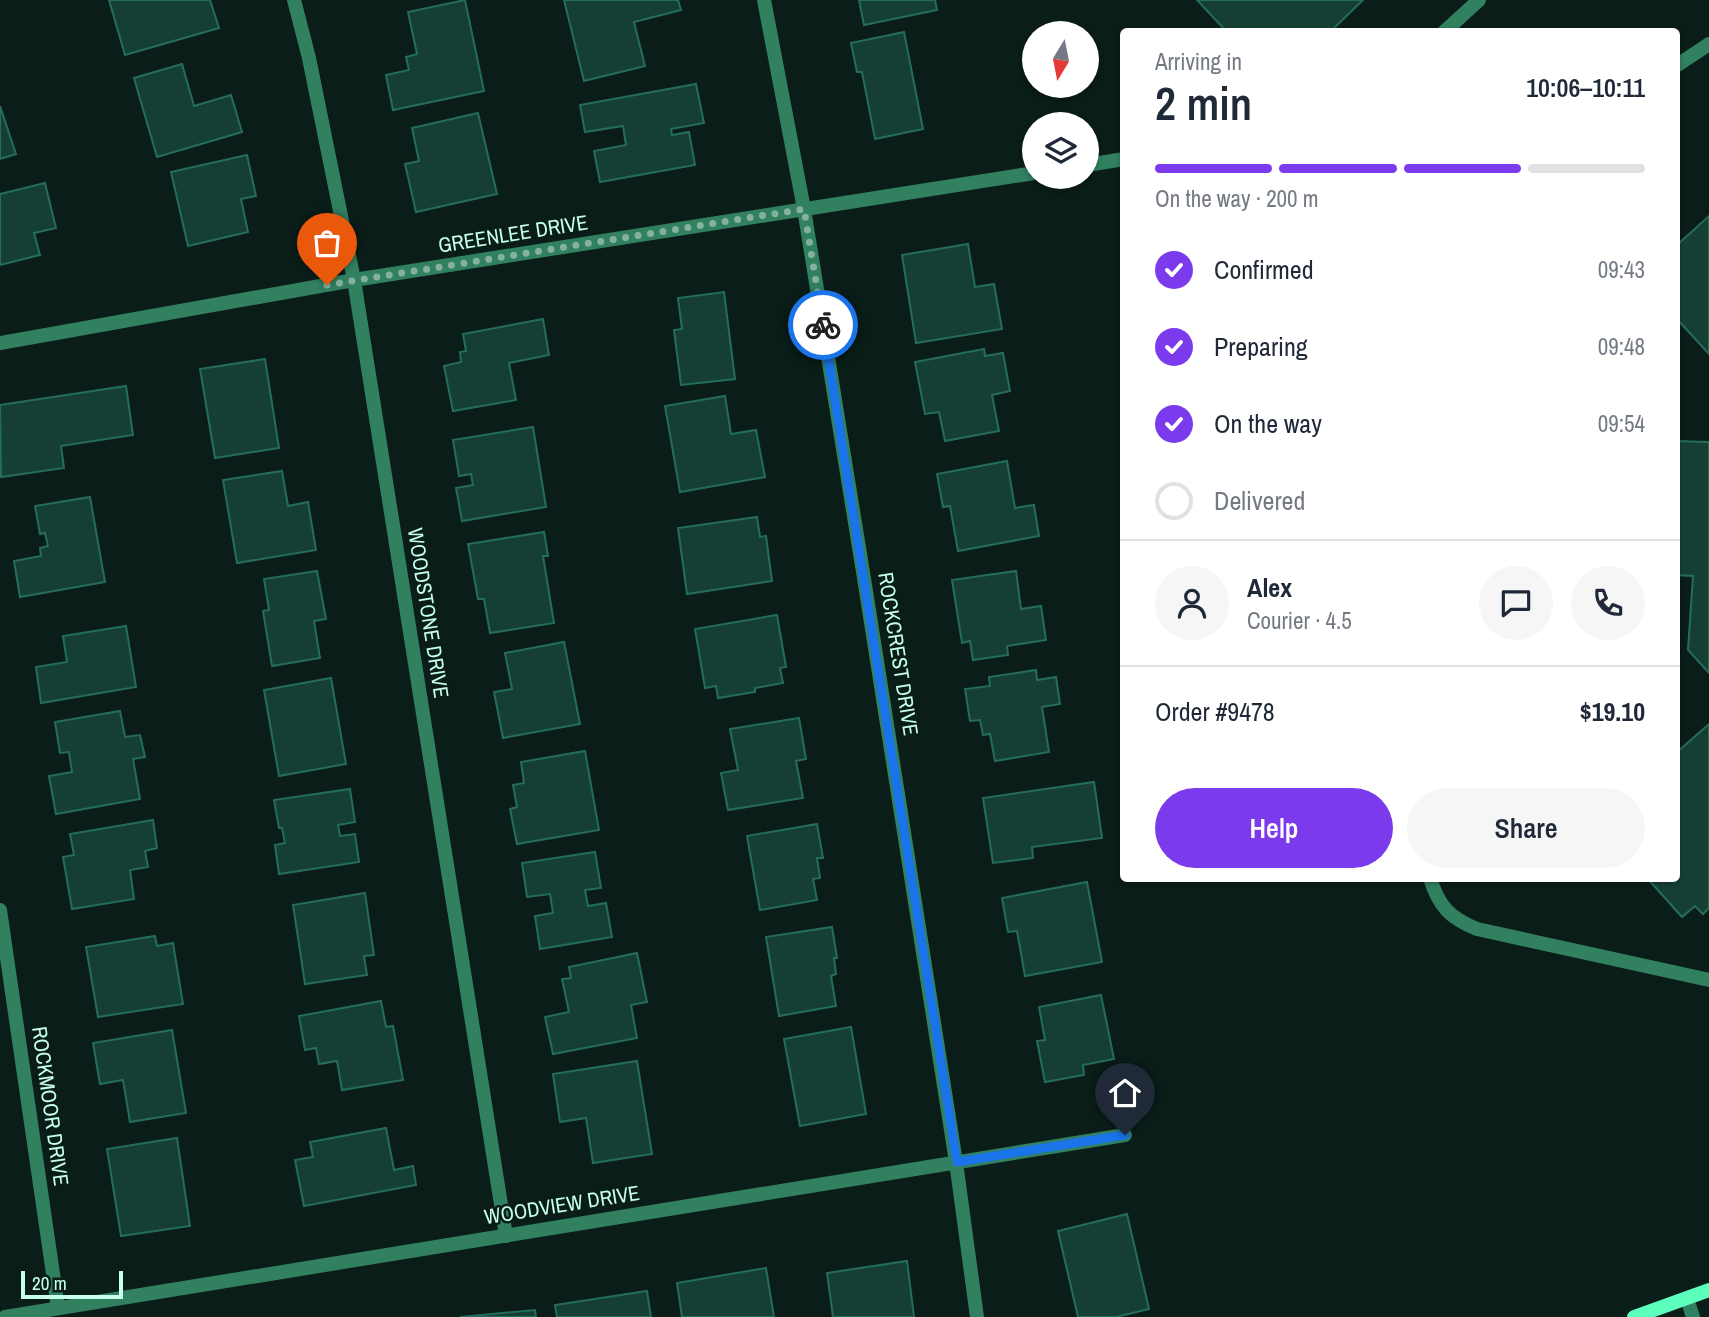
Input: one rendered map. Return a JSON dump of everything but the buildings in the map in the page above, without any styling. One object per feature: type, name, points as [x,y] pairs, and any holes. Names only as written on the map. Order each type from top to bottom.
[{"type":"main road","points":[[1642,1316],[1709,1290]]},
{"type":"street","name":"WOODSTONE DRIVE","points":[[293,0],[309,58],[354,280],[506,1236]]},
{"type":"street","name":"ROCKCREST DRIVE","points":[[764,0],[804,209],[957,1162],[977,1317]]},
{"type":"street","points":[[1448,28],[1479,0]]},
{"type":"street","points":[[1680,63],[1709,44]]},
{"type":"street","points":[[1099,163],[1120,160]]},
{"type":"street","name":"GREENLEE DRIVE","points":[[0,343],[354,280],[1022,175]]},
{"type":"street","points":[[1432,882],[1447,913],[1477,929],[1709,980]]},
{"type":"street","name":"ROCKMOOR DRIVE","points":[[0,909],[58,1308]]},
{"type":"street","name":"WOODVIEW DRIVE","points":[[5,1317],[1125,1135]]},
{"type":"street","points":[[1687,1298],[1693,1317]]},
{"type":"way so far","points":[[327,285],[804,209],[823,325]]},
{"type":"route","points":[[823,325],[957,1162],[1125,1135]]}]
